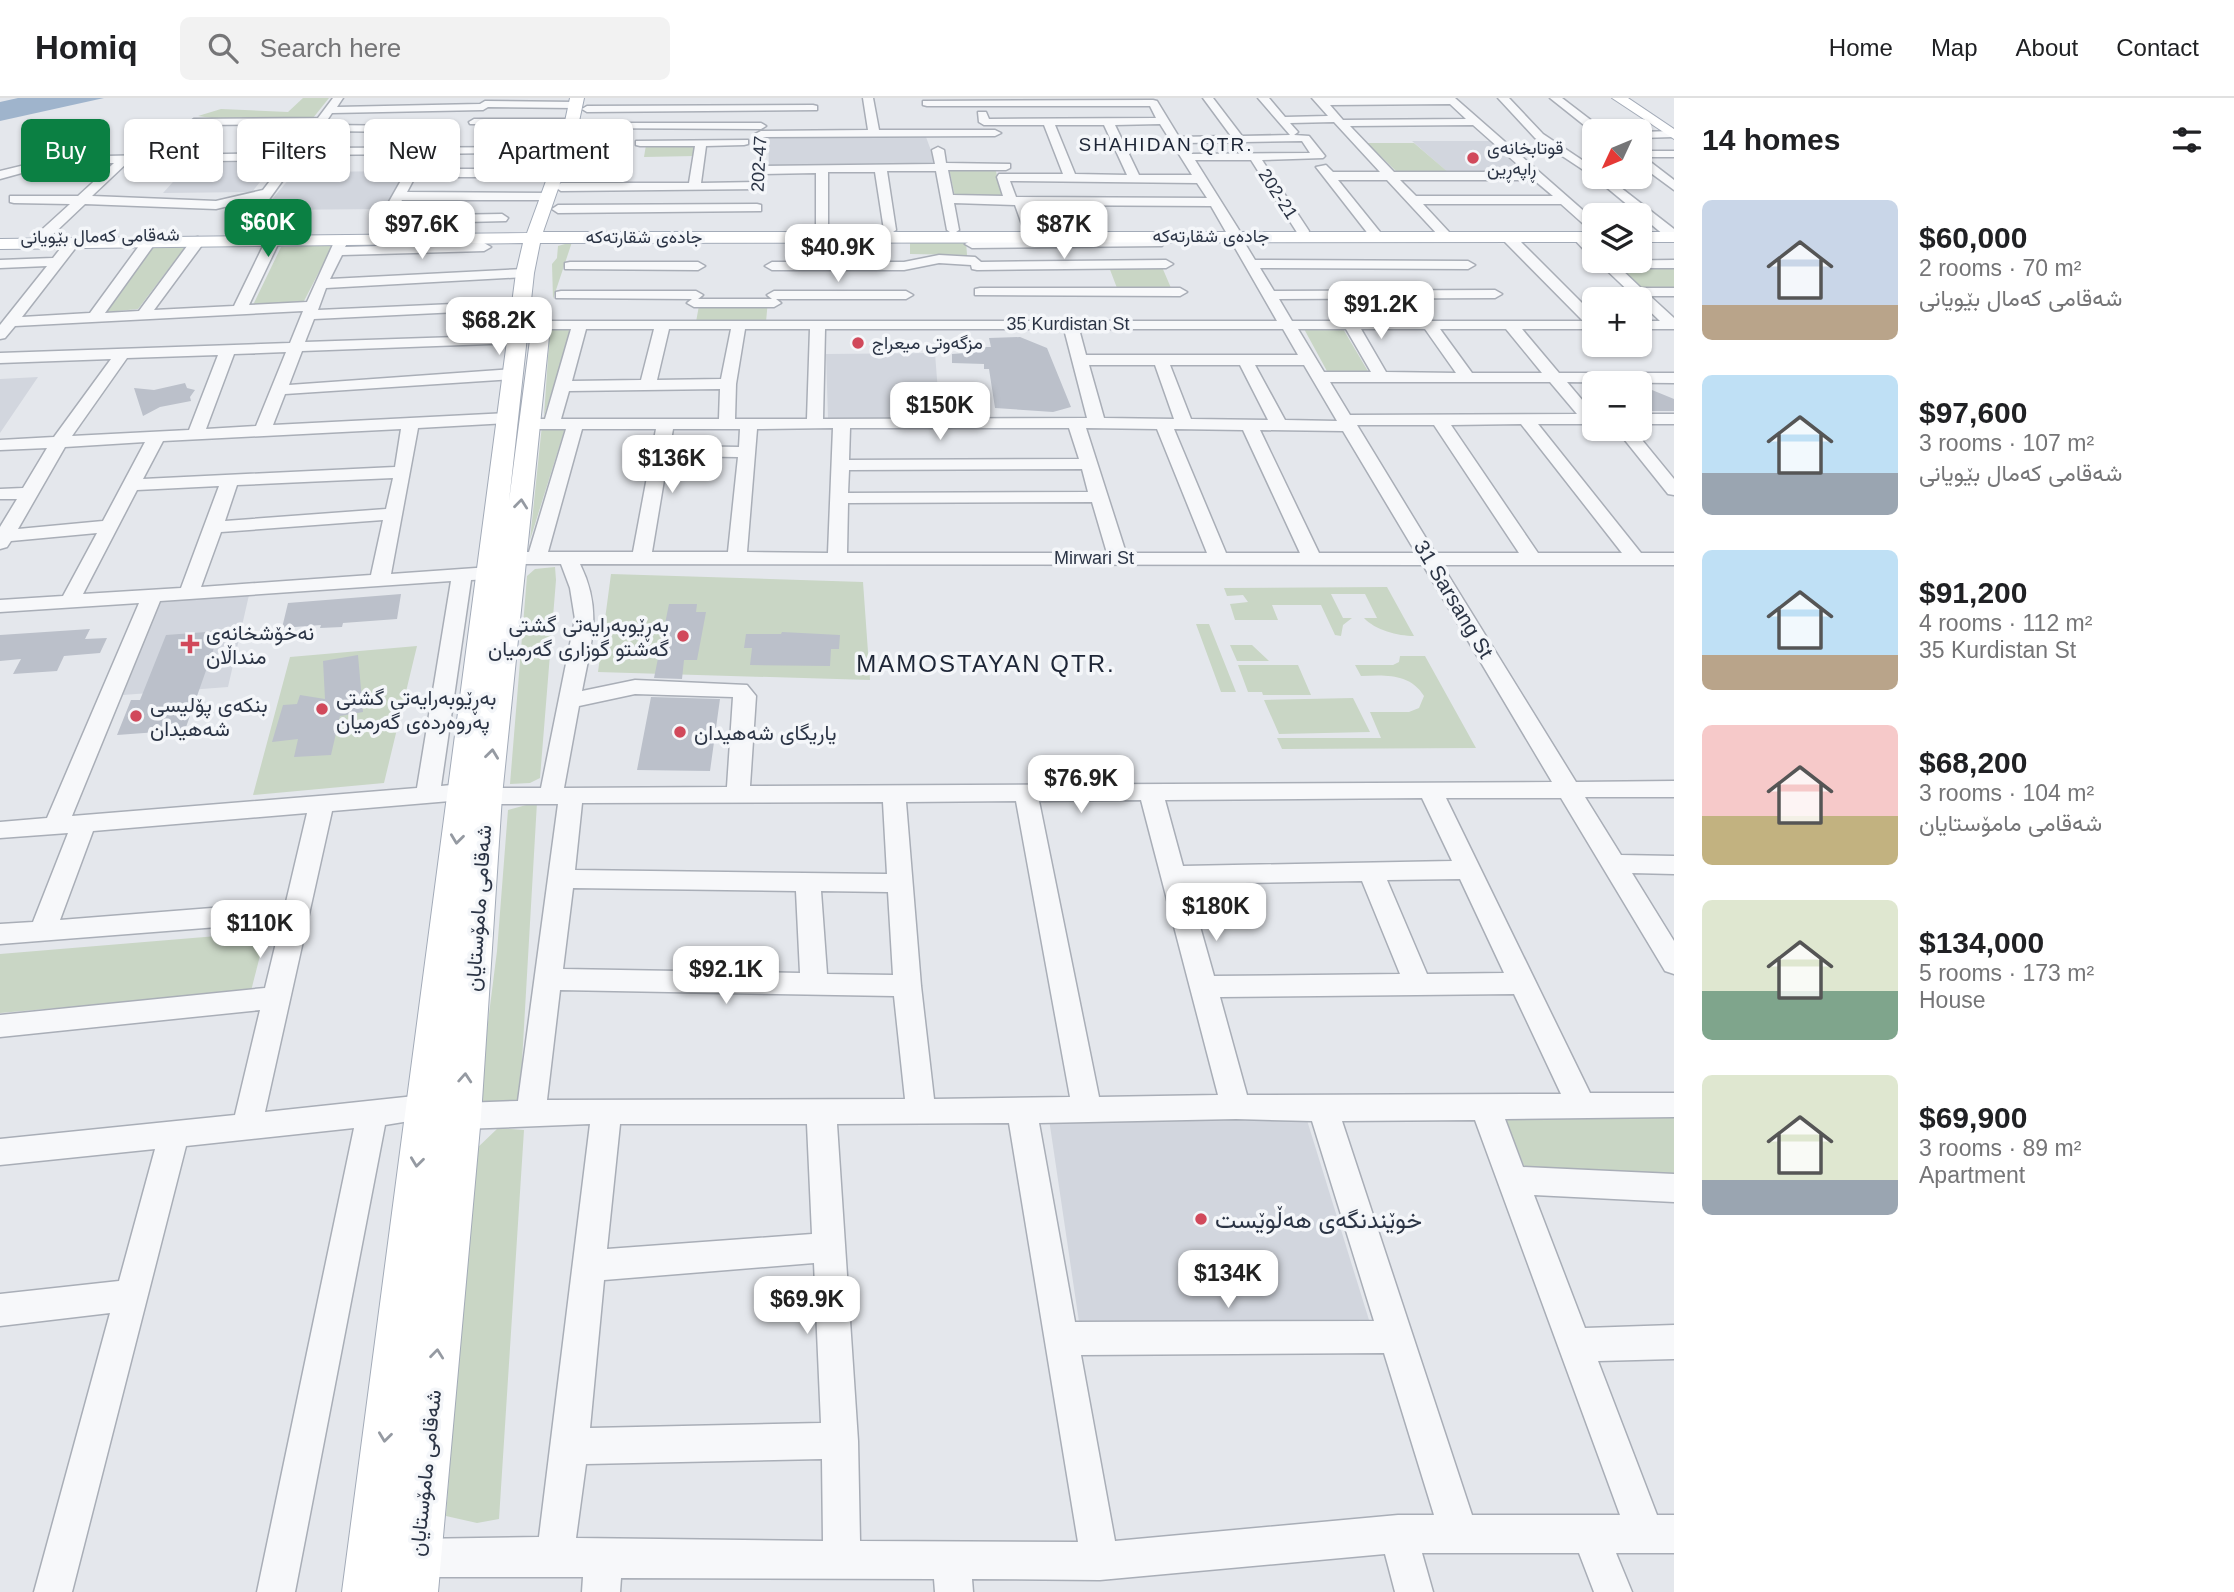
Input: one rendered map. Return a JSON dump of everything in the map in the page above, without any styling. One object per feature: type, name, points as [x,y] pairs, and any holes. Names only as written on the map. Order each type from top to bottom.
[{"type":"main road","points":[[1619,98],[1674,132]]},
{"type":"main road","points":[[1634,98],[1674,132]]},
{"type":"main road","points":[[545,262],[562,182]]},
{"type":"main road","points":[[545,262],[563,182]]},
{"type":"main road","name":"جادەی شقارتەکە","points":[[545,262],[622,230],[688,230],[756,221],[822,230],[972,240],[1030,230],[1582,235]]},
{"type":"main road","name":"شەقامی کەمال بێویانی","points":[[0,244],[72,243],[379,227],[478,239]]},
{"type":"main road","name":"جادەی شقارتەکە","points":[[545,262],[706,237],[953,230],[1154,240],[1233,232],[1303,231],[1508,237],[1582,235]]},
{"type":"main road","points":[[1652,235],[1672,234]]},
{"type":"main road","name":"شەقامی کەمال بێویانی","points":[[0,237],[273,240],[339,245],[478,239]]},
{"type":"main road","points":[[478,239],[514,245],[545,262]]},
{"type":"main road","points":[[478,239],[545,262]]},
{"type":"main road","name":"شەقامی مامۆستایان","points":[[530,422],[512,374],[545,262]]},
{"type":"main road","name":"شەقامی مامۆستایان","points":[[367,1592],[424,1108],[475,794],[501,566],[530,422],[545,262]]},
{"type":"main road","name":"شەقامی مامۆستایان","points":[[414,1575],[462,1116],[475,794]]},
{"type":"street","points":[[322,119],[338,98]]},
{"type":"street","points":[[390,109],[398,98]]},
{"type":"street","points":[[869,98],[874,134]]},
{"type":"street","points":[[1208,98],[1239,139]]},
{"type":"street","points":[[1187,157],[1319,156],[1305,138],[1295,135],[1263,98]]},
{"type":"street","points":[[1503,98],[1539,136],[1582,165]]},
{"type":"street","points":[[1555,98],[1583,119]]},
{"type":"street","points":[[1319,100],[1451,100],[1545,177],[1582,215]]},
{"type":"street","points":[[1319,100],[1443,234],[1509,312],[1553,377],[1582,408]]},
{"type":"street","points":[[640,143],[726,142],[761,134],[874,134],[930,114],[984,101],[1151,101]]},
{"type":"street","points":[[984,101],[980,108],[984,122],[1001,149],[1003,177],[1030,230]]},
{"type":"street","name":"31 Sarsang St","points":[[1151,101],[1216,202],[1285,324],[1315,369],[1674,963]]},
{"type":"street","points":[[329,110],[432,108],[485,103],[813,103],[811,134]]},
{"type":"street","points":[[466,136],[485,103]]},
{"type":"street","name":"202-47","points":[[761,134],[762,103]]},
{"type":"street","points":[[424,119],[432,108]]},
{"type":"street","points":[[354,129],[371,109]]},
{"type":"street","points":[[930,114],[1001,149],[1071,178],[1201,179]]},
{"type":"street","points":[[930,114],[953,230]]},
{"type":"street","points":[[1508,114],[1521,114]]},
{"type":"street","points":[[1283,120],[1343,125],[1475,117]]},
{"type":"street","points":[[1108,121],[1135,178]]},
{"type":"street","points":[[759,170],[942,166],[1001,149],[1048,122],[1164,121]]},
{"type":"street","points":[[1048,122],[1071,178]]},
{"type":"street","points":[[633,127],[726,125],[761,134]]},
{"type":"street","points":[[726,125],[726,142]]},
{"type":"street","points":[[1177,140],[1322,133],[1343,125]]},
{"type":"street","points":[[636,159],[642,126]]},
{"type":"street","points":[[350,129],[364,129]]},
{"type":"street","points":[[1652,134],[1674,132]]},
{"type":"street","points":[[1539,136],[1567,135]]},
{"type":"street","points":[[466,136],[474,139]]},
{"type":"street","points":[[460,138],[474,136]]},
{"type":"street","points":[[695,186],[701,143]]},
{"type":"street","points":[[1652,154],[1674,154]]},
{"type":"street","points":[[1566,155],[1582,155]]},
{"type":"street","name":"202-47","points":[[756,221],[760,156]]},
{"type":"street","name":"202-21","points":[[1254,156],[1303,231]]},
{"type":"street","points":[[1314,156],[1374,232]]},
{"type":"street","points":[[42,237],[124,160]]},
{"type":"street","points":[[880,167],[904,266],[908,324]]},
{"type":"street","points":[[822,169],[822,230]]},
{"type":"street","points":[[1652,169],[1674,186]]},
{"type":"street","points":[[0,176],[21,170]]},
{"type":"street","points":[[1330,176],[1545,177]]},
{"type":"street","points":[[1577,177],[1582,177]]},
{"type":"street","points":[[11,205],[35,182]]},
{"type":"street","points":[[237,234],[275,182]]},
{"type":"street","points":[[379,227],[407,182]]},
{"type":"street","points":[[479,196],[486,182]]},
{"type":"street","points":[[561,187],[630,182],[758,186]]},
{"type":"street","points":[[716,209],[720,186]]},
{"type":"street","points":[[1615,189],[1672,234]]},
{"type":"street","points":[[11,205],[83,199],[216,205],[267,193]]},
{"type":"street","points":[[399,196],[479,196],[545,262],[695,299],[906,295]]},
{"type":"street","points":[[948,200],[1216,202]]},
{"type":"street","points":[[1413,200],[1565,200]]},
{"type":"street","points":[[11,205],[72,210]]},
{"type":"street","points":[[688,230],[690,209]]},
{"type":"street","points":[[279,390],[424,361],[545,262],[625,210],[716,209],[756,221]]},
{"type":"street","points":[[622,230],[625,210]]},
{"type":"street","points":[[379,227],[502,218]]},
{"type":"street","points":[[690,324],[698,266],[706,237]]},
{"type":"street","points":[[773,324],[772,266],[776,237]]},
{"type":"street","points":[[1508,237],[1582,312]]},
{"type":"street","points":[[94,318],[161,239]]},
{"type":"street","points":[[239,310],[273,240]]},
{"type":"street","points":[[972,240],[1154,240],[1187,308],[1114,291],[982,308],[972,240]]},
{"type":"street","points":[[143,315],[198,241]]},
{"type":"street","points":[[0,335],[72,243]]},
{"type":"street","points":[[262,433],[339,245]]},
{"type":"street","points":[[772,266],[904,266],[939,260],[976,264],[1166,264]]},
{"type":"street","points":[[0,264],[57,262]]},
{"type":"street","points":[[11,322],[239,310],[311,310],[545,262],[570,266]]},
{"type":"street","points":[[321,284],[545,262],[570,266],[698,266]]},
{"type":"street","name":"35 Kurdistan St","points":[[545,262],[580,325],[908,324],[982,308],[1070,324],[1187,308],[1285,324],[1429,324],[1509,312],[1582,322]]},
{"type":"street","points":[[1652,263],[1674,264]]},
{"type":"street","points":[[1250,264],[1468,265]]},
{"type":"street","points":[[1102,265],[1114,291]]},
{"type":"street","points":[[1417,265],[1439,294]]},
{"type":"street","points":[[1617,273],[1632,287]]},
{"type":"street","points":[[1652,292],[1674,292]]},
{"type":"street","points":[[1268,295],[1439,294],[1509,312]]},
{"type":"street","points":[[1652,305],[1674,325]]},
{"type":"street","points":[[160,352],[182,313]]},
{"type":"street","points":[[727,424],[728,384],[739,324]]},
{"type":"street","points":[[815,423],[818,324]]},
{"type":"street","points":[[1070,324],[1097,423]]},
{"type":"street","points":[[1350,324],[1381,377]]},
{"type":"street","points":[[1429,324],[1466,376]]},
{"type":"street","points":[[530,422],[564,386],[580,325]]},
{"type":"street","points":[[648,384],[663,325]]},
{"type":"street","points":[[1652,325],[1674,325]]},
{"type":"street","points":[[0,358],[297,347],[512,374]]},
{"type":"street","points":[[197,434],[228,349]]},
{"type":"street","points":[[1,538],[59,442],[122,354]]},
{"type":"street","points":[[1079,360],[1245,360],[1381,377],[1674,378]]},
{"type":"street","points":[[1161,360],[1184,424]]},
{"type":"street","points":[[1245,360],[1279,425]]},
{"type":"street","points":[[564,386],[728,384]]},
{"type":"street","points":[[0,445],[197,434],[530,422],[575,425],[1163,423],[1250,426],[1439,419],[1582,419]]},
{"type":"street","points":[[1439,419],[1532,559]]},
{"type":"street","points":[[1525,419],[1636,559]]},
{"type":"street","points":[[1652,419],[1674,419]]},
{"type":"street","points":[[1076,423],[1118,558]]},
{"type":"street","points":[[1163,423],[1219,558]]},
{"type":"street","points":[[837,558],[842,424]]},
{"type":"street","points":[[380,579],[403,472],[410,425]]},
{"type":"street","points":[[428,794],[501,566],[575,425]]},
{"type":"street","points":[[642,558],[665,425]]},
{"type":"street","points":[[737,558],[749,425]]},
{"type":"street","points":[[1250,426],[1312,559]]},
{"type":"street","points":[[70,601],[157,436]]},
{"type":"street","points":[[1634,441],[1674,490]]},
{"type":"street","points":[[660,451],[746,452]]},
{"type":"street","points":[[839,465],[1090,464]]},
{"type":"street","points":[[131,485],[403,472]]},
{"type":"street","points":[[189,593],[230,481]]},
{"type":"street","points":[[0,494],[29,493]]},
{"type":"street","points":[[838,498],[1101,498]]},
{"type":"street","points":[[214,527],[394,514]]},
{"type":"street","points":[[1,538],[110,526]]},
{"type":"street","points":[[531,1112],[547,979],[563,879],[561,795],[569,701],[584,619],[584,597],[578,576],[568,558]]},
{"type":"street","name":"Mirwari St","points":[[0,606],[380,579],[568,558],[1674,559]]},
{"type":"street","points":[[56,825],[152,596]]},
{"type":"street","points":[[569,701],[635,687],[739,690],[745,696],[738,794]]},
{"type":"street","points":[[0,830],[428,794],[1674,789]]},
{"type":"street","points":[[1430,790],[1581,1105]]},
{"type":"street","points":[[1151,792],[1236,1107]]},
{"type":"street","points":[[894,793],[898,883],[921,1112]]},
{"type":"street","points":[[1026,793],[1087,1109]]},
{"type":"street","points":[[247,1127],[321,805]]},
{"type":"street","points":[[43,930],[85,822]]},
{"type":"street","points":[[1613,864],[1674,865]]},
{"type":"street","points":[[1174,875],[1467,870]]},
{"type":"street","points":[[1371,872],[1418,985]]},
{"type":"street","points":[[563,879],[898,883]]},
{"type":"street","points":[[808,882],[814,984]]},
{"type":"street","points":[[0,934],[295,911]]},
{"type":"street","points":[[547,979],[907,986]]},
{"type":"street","points":[[1203,987],[1521,984]]},
{"type":"street","points":[[0,1026],[276,998]]},
{"type":"street","points":[[462,1116],[606,1111],[921,1112],[1674,1105]]},
{"type":"street","points":[[414,1575],[555,1556],[602,1575],[842,1559],[953,1576],[1398,1534],[1660,1534],[1576,1345],[1485,1107]]},
{"type":"street","points":[[0,1152],[424,1108]]},
{"type":"street","points":[[1323,1109],[1459,1534]]},
{"type":"street","points":[[555,1556],[570,1446],[606,1111]]},
{"type":"street","points":[[821,1111],[840,1441],[842,1559]]},
{"type":"street","points":[[1023,1111],[1100,1561]]},
{"type":"street","points":[[276,1592],[372,1114]]},
{"type":"street","points":[[53,1592],[174,1134]]},
{"type":"street","points":[[1515,1180],[1674,1188]]},
{"type":"street","points":[[589,1266],[830,1247]]},
{"type":"street","points":[[0,1310],[133,1295]]},
{"type":"street","points":[[1061,1339],[1394,1337]]},
{"type":"street","points":[[1576,1345],[1674,1342]]},
{"type":"street","points":[[570,1446],[840,1441]]},
{"type":"street","points":[[1398,1534],[1414,1592]]},
{"type":"street","points":[[1590,1534],[1612,1592]]},
{"type":"shaded area","points":[[926,137],[936,164],[769,166],[768,138]]},
{"type":"shaded area","name":"قوتابخانەی ڕاپەڕین","points":[[1412,141],[1492,141],[1535,175],[1451,175]]},
{"type":"shaded area","points":[[237,162],[237,182],[260,182],[252,192],[163,193],[173,182],[223,182],[223,163]]},
{"type":"shaded area","points":[[364,171],[364,182],[402,182],[384,209],[263,210],[287,182],[350,182],[350,172]]},
{"type":"shaded area","points":[[935,353],[940,418],[828,418],[826,354]]},
{"type":"shaded area","points":[[38,377],[0,433],[0,379]]},
{"type":"shaded area","name":"نەخۆشخانەی منداڵان","points":[[249,595],[228,687],[123,695],[160,601]]},
{"type":"shaded area","name":"خوێندنگەی هەڵوێست","points":[[1306,1117],[1369,1320],[1079,1322],[1049,1119]]},
{"type":"green space","points":[[303,98],[329,98],[313,118],[219,119],[198,116],[221,109],[288,112]]},
{"type":"green space","points":[[1367,143],[1414,143],[1449,173],[1399,174]]},
{"type":"green space","points":[[696,144],[695,156],[644,157],[646,145]]},
{"type":"green space","points":[[949,168],[995,168],[1003,197],[955,197]]},
{"type":"green space","points":[[910,241],[966,241],[967,255],[910,254]]},
{"type":"green space","points":[[572,242],[553,299],[552,264],[557,258],[558,246]]},
{"type":"green space","points":[[155,245],[186,246],[138,309],[107,312]]},
{"type":"green space","points":[[333,245],[304,301],[253,305],[281,247]]},
{"type":"green space","points":[[1652,266],[1674,266],[1674,290],[1639,287],[1624,273],[1652,273]]},
{"type":"green space","points":[[1109,267],[1162,267],[1171,288],[1117,288]]},
{"type":"green space","points":[[700,300],[768,300],[766,322],[696,322]]},
{"type":"green space","points":[[1303,327],[1342,327],[1369,373],[1328,373]]},
{"type":"green space","points":[[550,328],[572,328],[544,416]]},
{"type":"green space","points":[[542,425],[566,425],[530,540]]},
{"type":"green space","points":[[555,567],[540,778],[530,783],[510,784],[527,576],[535,569]]},
{"type":"green space","points":[[611,574],[863,582],[870,680],[598,672]]},
{"type":"green space","points":[[1387,587],[1414,636],[1387,632],[1364,618],[1377,618],[1365,594],[1331,594],[1343,618],[1352,618],[1343,625],[1341,636],[1335,635],[1321,605],[1272,605],[1278,620],[1235,620],[1230,604],[1248,602],[1243,595],[1227,596],[1224,588]]},
{"type":"green space","points":[[1196,624],[1209,624],[1236,692],[1221,692]]},
{"type":"green space","points":[[1230,645],[1252,645],[1269,661],[1237,661]]},
{"type":"green space","points":[[417,646],[384,783],[253,795],[290,657]]},
{"type":"green space","points":[[1400,656],[1425,656],[1476,748],[1282,749],[1277,738],[1381,738],[1370,712],[1409,712],[1419,708],[1424,696],[1418,688],[1404,679],[1361,676],[1355,665],[1393,665],[1399,662]]},
{"type":"green space","points":[[1238,665],[1298,665],[1311,695],[1263,695],[1262,692],[1248,692]]},
{"type":"green space","points":[[1353,698],[1370,732],[1279,734],[1264,700]]},
{"type":"green space","points":[[537,802],[520,1096],[514,1104],[484,1106],[478,1101],[497,951],[508,810]]},
{"type":"green space","points":[[266,932],[251,991],[0,1013],[0,954]]},
{"type":"green space","points":[[1502,1112],[1674,1115],[1674,1175],[1527,1173]]},
{"type":"green space","points":[[498,1128],[524,1130],[499,1519],[477,1523],[446,1516],[474,1151]]},
{"type":"water","points":[[18,98],[104,98],[0,121],[0,102]]},
{"type":"building","points":[[1020,337],[1047,348],[1071,407],[1053,412],[995,408],[989,369],[984,369],[984,364],[952,363],[952,354],[980,352],[979,347],[991,347],[989,338]]},
{"type":"building","points":[[185,383],[187,388],[195,390],[190,397],[191,401],[160,407],[143,416],[134,388],[154,390]]},
{"type":"building","points":[[1652,390],[1674,399],[1674,411],[1652,411]]},
{"type":"building","points":[[401,594],[397,619],[343,623],[342,627],[320,628],[321,625],[282,628],[288,603]]},
{"type":"building","name":"بەڕێوبەرایەتی گشتی گەشتو گوزاری گەرمیان","points":[[669,604],[697,604],[696,612],[706,612],[697,660],[684,660],[682,679],[654,678]]},
{"type":"building","points":[[90,629],[85,639],[107,638],[100,653],[64,656],[57,671],[13,674],[21,659],[0,661],[0,635]]},
{"type":"building","points":[[220,631],[185,730],[117,735],[131,700],[140,700],[166,635]]},
{"type":"building","points":[[782,632],[840,635],[839,649],[831,649],[830,666],[750,665],[752,648],[744,648],[746,634]]},
{"type":"building","name":"بەڕێوبەرایەتی گشتی پەروەردەی گەرمیان","points":[[358,655],[363,712],[340,716],[331,755],[294,757],[298,739],[272,742],[283,705],[297,704],[300,695],[325,699],[323,661]]},
{"type":"building","name":"یاریگای شەهیدان","points":[[651,697],[720,699],[710,771],[637,770]]},
{"type":"place","name":"قوتابخانەی ڕاپەڕین","points":[[1473,158]]},
{"type":"place","name":"مزگەوتی میعراج","points":[[858,343]]},
{"type":"place","name":"بەڕێوبەرایەتی گشتی گەشتو گوزاری گەرمیان","points":[[683,636]]},
{"type":"place","name":"نەخۆشخانەی منداڵان","points":[[190,644]]},
{"type":"place","name":"بەڕێوبەرایەتی گشتی پەروەردەی گەرمیان","points":[[322,709]]},
{"type":"place","name":"بنکەی پۆلیسی شەهیدان","points":[[136,716]]},
{"type":"place","name":"یاریگای شەهیدان","points":[[680,732]]},
{"type":"place","name":"خوێندنگەی هەڵوێست","points":[[1201,1219]]},
{"type":"district","name":"SHAHIDAN QTR.","points":[[1166,144]]},
{"type":"district","name":"MAMOSTAYAN QTR.","points":[[986,663]]}]
